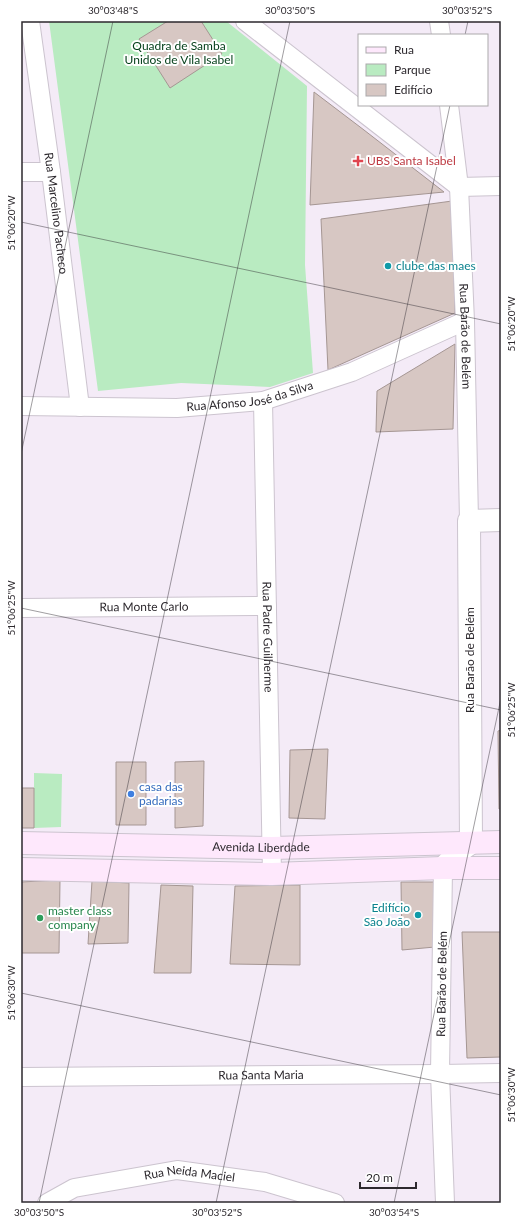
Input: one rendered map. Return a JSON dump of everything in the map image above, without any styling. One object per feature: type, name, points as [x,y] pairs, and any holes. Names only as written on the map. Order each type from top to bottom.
[{"type":"main road","name":"Avenida Liberdade","points":[[21,843],[272,848],[501,842]]},
{"type":"main road","points":[[21,869],[272,874],[443,868],[501,868]]},
{"type":"street","name":"Rua Marcelino Pacheco","points":[[30,21],[51,172],[80,407]]},
{"type":"street","points":[[245,21],[459,187],[501,186]]},
{"type":"street","points":[[439,21],[441,34]]},
{"type":"street","name":"Rua Barão de Belém","points":[[449,106],[459,187],[465,321],[469,521],[471,843]]},
{"type":"street","points":[[21,172],[51,172]]},
{"type":"street","name":"Rua Afonso José da Silva","points":[[21,406],[176,408],[264,401],[352,372],[465,321]]},
{"type":"street","name":"Rua Padre Guilherme","points":[[264,401],[272,874]]},
{"type":"street","points":[[469,521],[501,520]]},
{"type":"street","name":"Rua Monte Carlo","points":[[21,608],[267,606]]},
{"type":"street","points":[[443,868],[461,850],[471,843]]},
{"type":"street","name":"Rua Barão de Belém","points":[[443,868],[440,1074],[446,1203]]},
{"type":"street","name":"Rua Santa Maria","points":[[21,1077],[501,1073]]},
{"type":"street","name":"Rua Neida Maciel","points":[[47,1203],[74,1188],[177,1170],[265,1182],[335,1203]]},
{"type":"green space","name":"Quadra de Samba Unidos de Vila Isabel","points":[[49,21],[226,21],[307,86],[305,265],[313,373],[270,387],[181,383],[98,391]]},
{"type":"green space","points":[[34,773],[62,774],[61,827],[34,828]]},
{"type":"building","points":[[168,21],[201,21],[222,54],[170,88],[139,39]]},
{"type":"building","name":"UBS Santa Isabel","points":[[314,92],[364,130],[444,192],[310,205]]},
{"type":"building","name":"clube das maes","points":[[452,201],[455,313],[328,370],[321,219]]},
{"type":"building","points":[[455,344],[453,429],[376,432],[377,391]]},
{"type":"building","points":[[501,730],[501,809],[499,809],[498,731]]},
{"type":"building","points":[[328,749],[325,819],[289,818],[290,750]]},
{"type":"building","points":[[204,761],[203,826],[175,828],[175,762]]},
{"type":"building","name":"casa das padarias","points":[[116,762],[146,762],[146,825],[116,825]]},
{"type":"building","points":[[21,788],[34,788],[34,828],[21,828]]},
{"type":"building","name":"master class company","points":[[60,880],[59,953],[21,953],[21,882]]},
{"type":"building","points":[[92,881],[129,883],[128,943],[88,944]]},
{"type":"building","name":"Edifício São João","points":[[401,882],[434,882],[435,947],[402,950]]},
{"type":"building","points":[[161,885],[193,886],[191,973],[154,973]]},
{"type":"building","points":[[300,885],[300,965],[230,964],[235,886]]},
{"type":"building","points":[[462,932],[501,932],[501,1057],[467,1058]]},
{"type":"place","name":"UBS Santa Isabel","points":[[358,161]]},
{"type":"place","name":"clube das maes","points":[[388,266]]},
{"type":"place","name":"casa das padarias","points":[[131,794]]},
{"type":"place","name":"Edifício São João","points":[[418,915]]},
{"type":"place","name":"master class company","points":[[40,918]]}]
